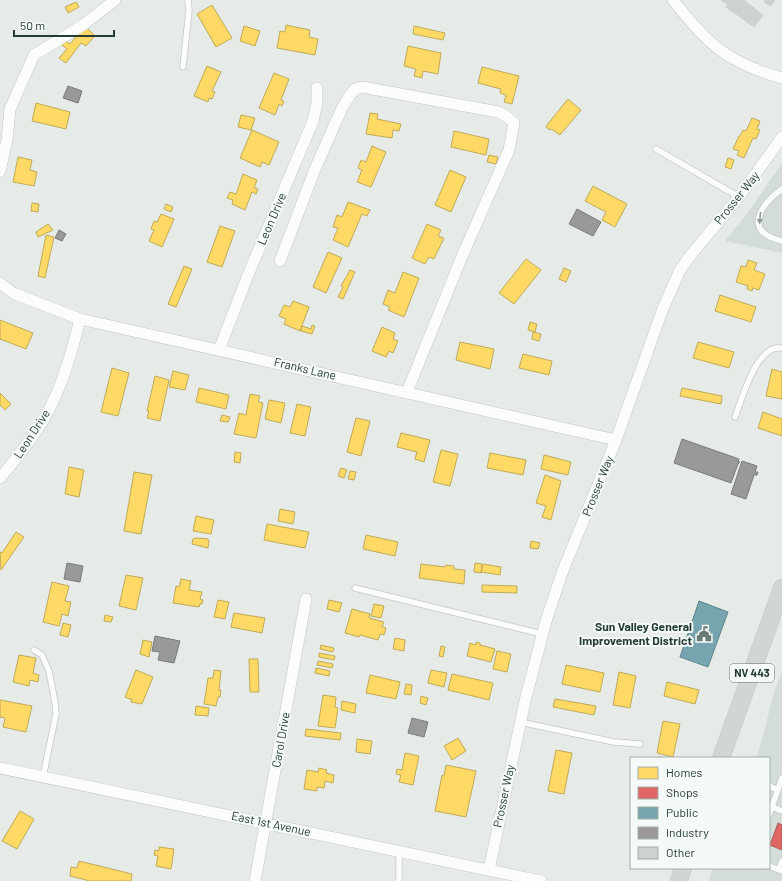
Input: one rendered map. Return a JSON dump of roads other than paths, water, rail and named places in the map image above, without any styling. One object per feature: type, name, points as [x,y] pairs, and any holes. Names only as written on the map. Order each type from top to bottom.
[{"type":"main road","name":"NV 443","points":[[721,757],[782,588]]},
{"type":"main road","points":[[679,881],[683,869]]},
{"type":"street","points":[[0,171],[7,140],[10,109],[34,55],[83,25],[115,0]]},
{"type":"street","points":[[673,0],[692,24],[714,46],[750,68],[782,78]]},
{"type":"street","points":[[280,260],[315,170],[342,108],[350,95],[356,89],[362,87],[498,112],[506,116],[514,123],[509,150],[463,254],[407,392]]},
{"type":"street","name":"Leon Drive","points":[[219,350],[248,275],[313,121],[317,103],[317,88]]},
{"type":"street","name":"Prosser Way","points":[[489,870],[520,722],[542,634],[562,573],[616,440],[651,338],[680,270],[704,237],[739,197],[782,137]]},
{"type":"street","name":"Franks Lane","points":[[0,283],[13,293],[80,319],[616,440]]},
{"type":"street","name":"Leon Drive","points":[[0,478],[26,446],[44,418],[60,386],[71,354],[80,319]]},
{"type":"street","name":"Carol Drive","points":[[255,881],[306,599]]},
{"type":"street","name":"East 1st Avenue","points":[[0,768],[542,881]]},
{"type":"lane","points":[[183,67],[189,10],[188,0]]},
{"type":"lane","points":[[656,149],[739,197]]},
{"type":"lane","points":[[782,189],[770,198],[761,210],[759,221],[761,230],[768,238],[782,241]]},
{"type":"lane","points":[[735,417],[749,381],[764,354],[777,347],[782,348]]},
{"type":"lane","points":[[355,588],[542,634]]},
{"type":"lane","points":[[34,650],[42,655],[49,671],[56,708],[43,777]]},
{"type":"lane","points":[[520,722],[614,742],[640,744]]},
{"type":"lane","points":[[770,812],[782,780]]},
{"type":"lane","points":[[770,786],[778,790]]},
{"type":"lane","points":[[772,807],[782,811]]},
{"type":"lane","points":[[399,851],[400,881]]},
{"type":"lane","points":[[770,866],[780,870],[782,861]]},
{"type":"place","name":"Sun Valley General Improvement District","points":[[704,634]]}]
